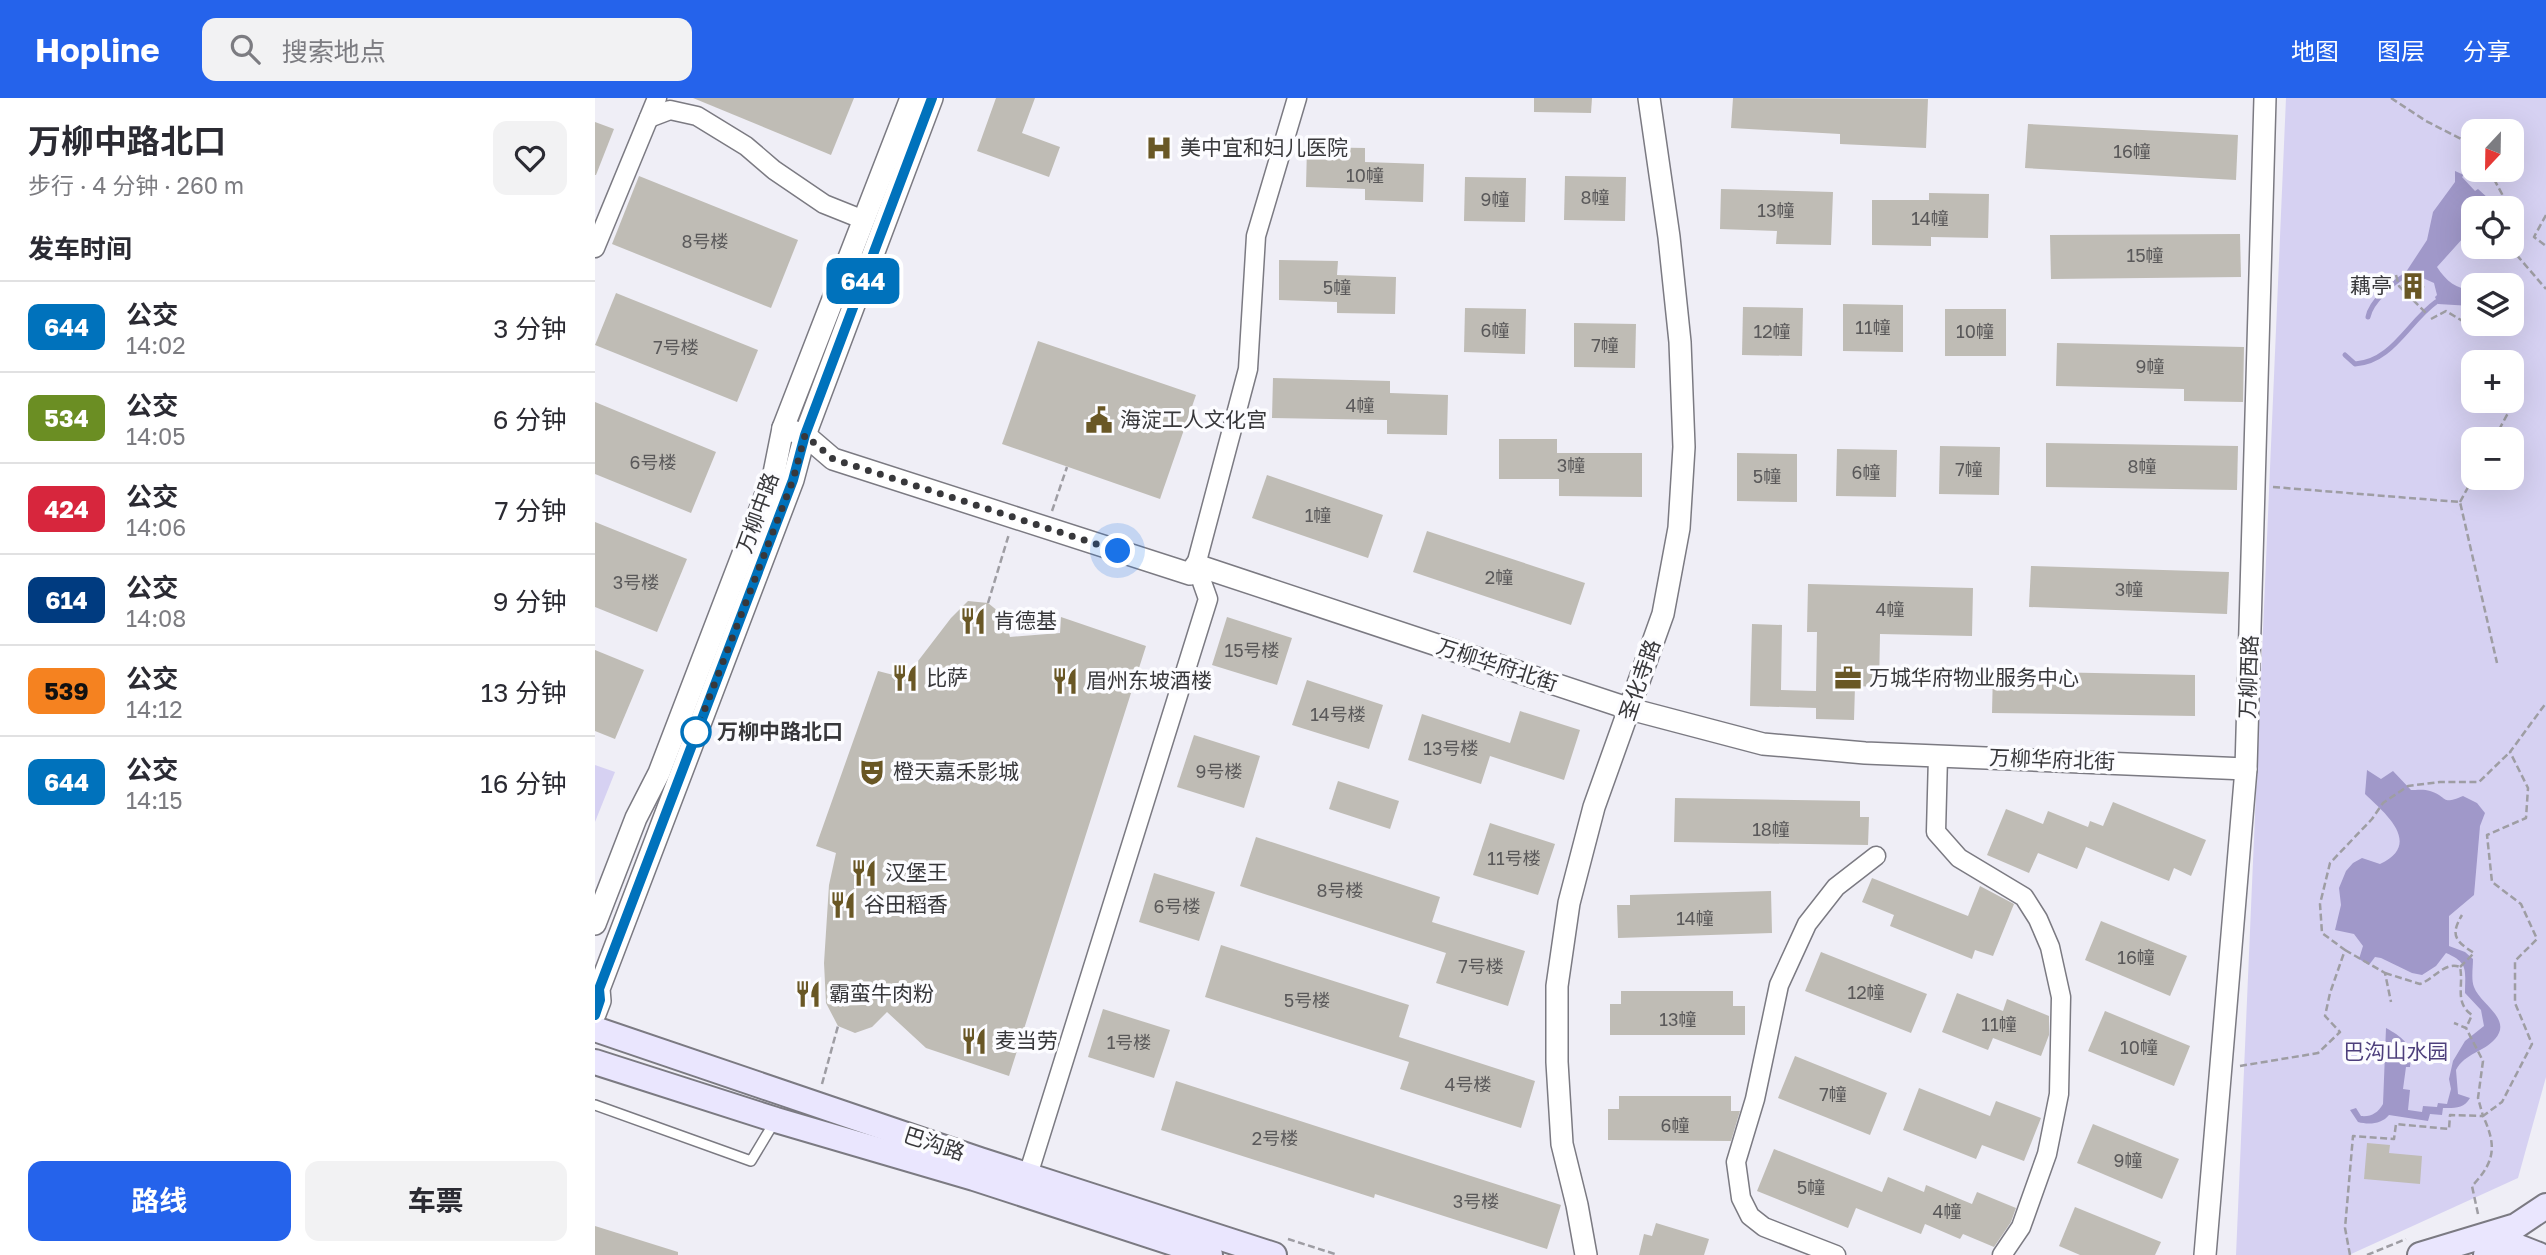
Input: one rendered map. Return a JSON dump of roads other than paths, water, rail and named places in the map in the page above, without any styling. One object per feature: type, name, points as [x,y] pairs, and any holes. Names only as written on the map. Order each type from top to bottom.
[{"type":"main road","name":"巴沟路","points":[[595,1029],[1275,1255]]},
{"type":"main road","name":"巴沟路","points":[[595,1062],[776,1120],[974,1178],[1210,1255]]},
{"type":"main road","points":[[2420,1255],[2516,1226],[2546,1206]]},
{"type":"main road","points":[[2486,1255],[2516,1246],[2539,1255]]},
{"type":"street","points":[[595,248],[657,98]]},
{"type":"street","name":"万柳中路","points":[[595,924],[636,818],[659,774],[769,486],[783,428],[911,98]]},
{"type":"street","name":"万柳中路","points":[[595,1014],[600,1000],[599,989],[793,480],[805,435],[932,98]]},
{"type":"street","points":[[1028,1175],[1208,598],[1196,565],[1248,369],[1256,236],[1297,98]]},
{"type":"street","name":"圣化寺路","points":[[1586,1255],[1562,1144],[1557,1062],[1557,986],[1569,903],[1587,831],[1663,614],[1679,528],[1684,447],[1680,342],[1669,237],[1649,98]]},
{"type":"street","name":"万柳西路","points":[[2205,1255],[2246,769],[2265,98]]},
{"type":"street","points":[[649,118],[670,110],[697,116],[735,138],[774,170],[824,204],[864,220]]},
{"type":"street","name":"万柳华府北街","points":[[783,428],[805,435],[833,459],[1190,574],[1196,565],[1630,709],[1763,744],[1865,753],[2246,769]]},
{"type":"street","points":[[1938,756],[1936,832],[1959,858],[2024,897],[2038,919],[2050,947],[2061,998],[2059,1094],[2047,1154],[2021,1227],[2003,1255]]},
{"type":"street","points":[[1836,1255],[1764,1227],[1750,1216],[1741,1198],[1737,1162],[1755,1099],[1779,985],[1807,924],[1836,887],[1876,856]]},
{"type":"lane","points":[[595,1105],[751,1161],[776,1120]]},
{"type":"waterway","points":[[2368,317],[2378,299],[2407,274]]},
{"type":"waterway","points":[[2345,355],[2355,364],[2368,362],[2379,356],[2390,349],[2436,302]]},
{"type":"place","name":"美中宜和妇儿医院","points":[[1159,148]]},
{"type":"place","name":"藕亭","points":[[2413,286]]},
{"type":"place","name":"海淀工人文化宫","points":[[1099,420]]},
{"type":"place","name":"肯德基","points":[[973,621]]},
{"type":"place","name":"比萨","points":[[905,678]]},
{"type":"place","name":"万城华府物业服务中心","points":[[1848,678]]},
{"type":"place","name":"眉州东坡酒楼","points":[[1065,681]]},
{"type":"place","name":"万柳中路北口","points":[[696,732]]},
{"type":"place","name":"橙天嘉禾影城","points":[[872,772]]},
{"type":"place","name":"汉堡王","points":[[864,873]]},
{"type":"place","name":"谷田稻香","points":[[843,905]]},
{"type":"place","name":"霸蛮牛肉粉","points":[[808,994]]},
{"type":"place","name":"麦当劳","points":[[974,1041]]},
{"type":"park label","name":"巴沟山水园","points":[[2396,1052]]}]
